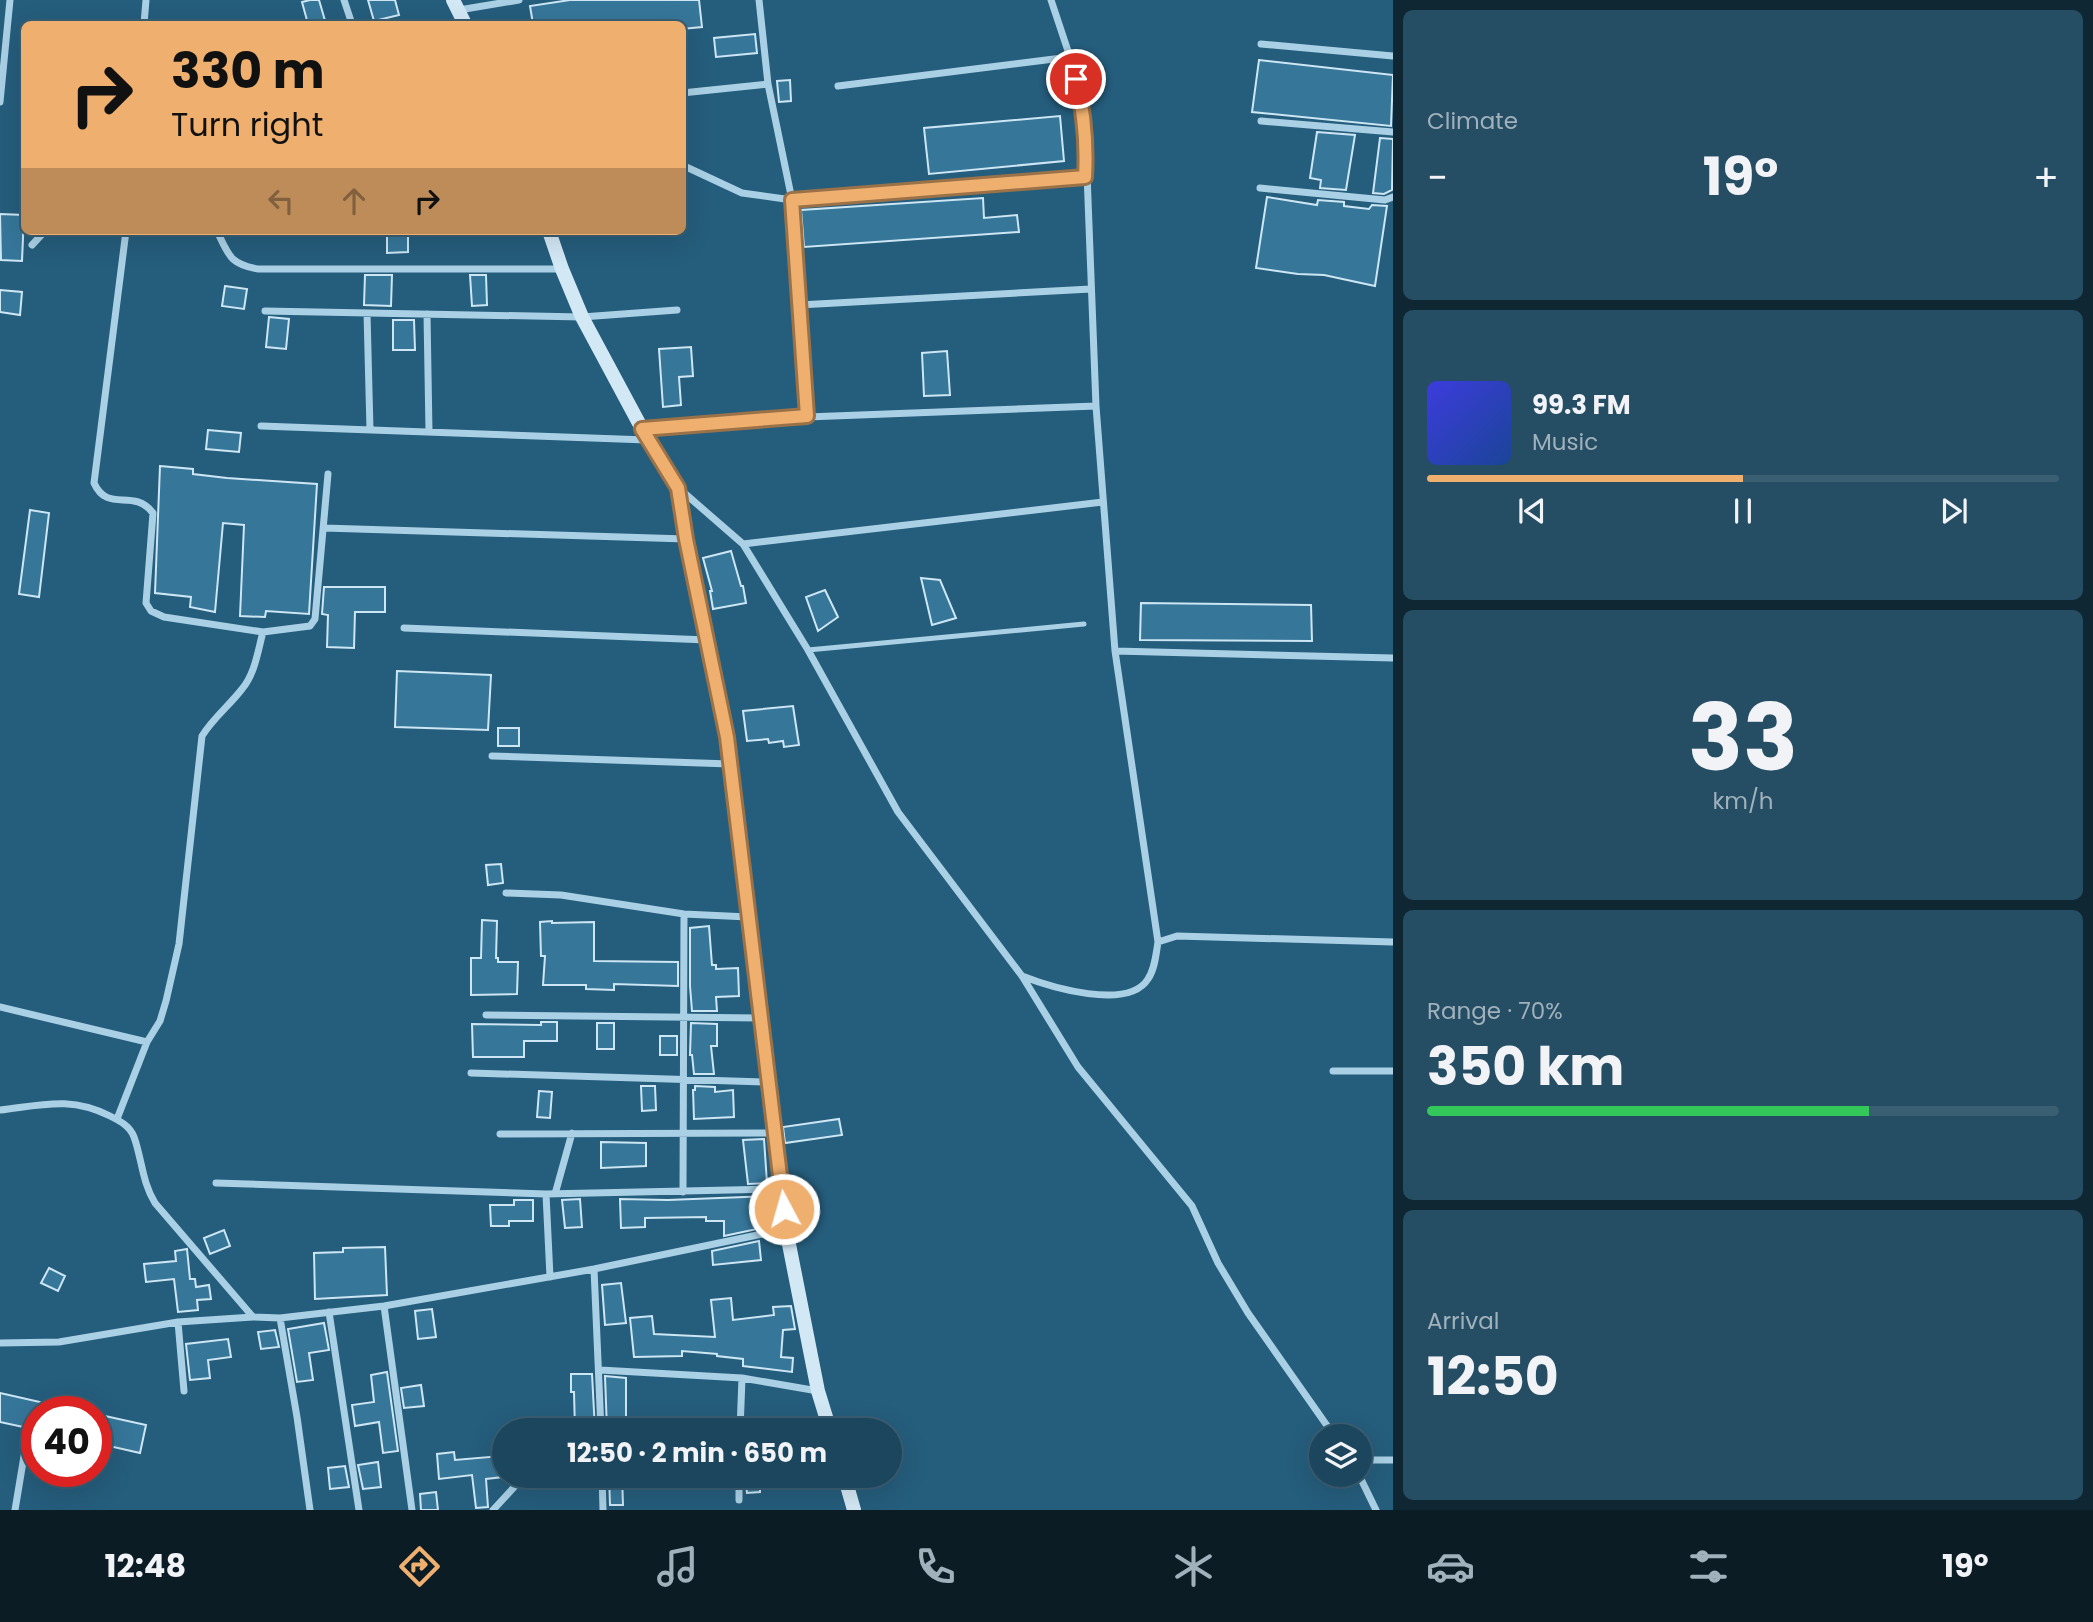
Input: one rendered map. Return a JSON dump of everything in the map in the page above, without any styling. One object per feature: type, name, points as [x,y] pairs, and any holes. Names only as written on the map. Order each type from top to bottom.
[{"type":"street","points":[[0,102],[10,0]]},
{"type":"street","points":[[144,21],[146,0]]},
{"type":"street","points":[[344,0],[351,21]]},
{"type":"street","points":[[464,21],[456,5],[519,0]]},
{"type":"street","points":[[759,0],[768,84],[792,200],[807,416]]},
{"type":"street","points":[[1022,976],[1064,990],[1108,995],[1120,993],[1139,987],[1147,981],[1158,942],[1115,650],[1096,405],[1085,177],[1085,122],[1070,57],[1051,0]]},
{"type":"street","points":[[1261,44],[1393,56]]},
{"type":"street","points":[[838,86],[1070,57]]},
{"type":"street","points":[[686,93],[768,84]]},
{"type":"street","points":[[1261,121],[1393,132]]},
{"type":"street","points":[[686,168],[742,192],[792,200],[1085,177]]},
{"type":"street","points":[[1260,188],[1385,200],[1393,198]]},
{"type":"street","points":[[32,245],[42,235]]},
{"type":"street","points":[[125,235],[94,483],[99,494],[106,499],[138,501],[147,505],[153,513],[146,603],[151,611],[164,617],[263,632],[305,628],[310,625],[316,619],[328,474]]},
{"type":"street","points":[[220,235],[229,257],[237,264],[258,269],[562,269]]},
{"type":"street","points":[[550,235],[582,317],[645,434],[678,488],[743,544],[808,650],[898,813],[1022,976],[1078,1067],[1192,1206],[1218,1263],[1248,1313],[1326,1424]]},
{"type":"street","points":[[799,306],[1091,289]]},
{"type":"street","points":[[265,311],[582,317],[677,310]]},
{"type":"street","points":[[367,313],[370,430]]},
{"type":"street","points":[[427,314],[429,432]]},
{"type":"street","points":[[261,426],[429,432],[645,434],[807,416],[1096,405]]},
{"type":"street","points":[[678,488],[731,764],[786,1228],[818,1391],[826,1418]]},
{"type":"street","points":[[743,544],[1103,502]]},
{"type":"street","points":[[324,528],[686,539]]},
{"type":"street","points":[[404,628],[707,640]]},
{"type":"street","points":[[117,1119],[147,1042],[160,1021],[179,944],[202,736],[242,690],[249,678],[263,632]]},
{"type":"street","points":[[1115,650],[1393,658]]},
{"type":"street","points":[[492,756],[731,764]]},
{"type":"street","points":[[506,893],[561,895],[684,914],[749,917]]},
{"type":"street","points":[[683,1192],[684,914]]},
{"type":"street","points":[[1158,942],[1177,936],[1393,942]]},
{"type":"street","points":[[0,1007],[147,1042]]},
{"type":"street","points":[[486,1015],[761,1018]]},
{"type":"street","points":[[1333,1071],[1393,1071]]},
{"type":"street","points":[[471,1073],[769,1082]]},
{"type":"street","points":[[0,1110],[77,1103],[94,1108],[128,1126],[134,1135],[145,1184],[155,1203],[253,1317]]},
{"type":"street","points":[[555,1194],[572,1133]]},
{"type":"street","points":[[500,1134],[775,1133]]},
{"type":"street","points":[[216,1183],[546,1194],[782,1189]]},
{"type":"street","points":[[546,1194],[550,1277]]},
{"type":"street","points":[[0,1343],[59,1342],[178,1322],[280,1318],[384,1306],[594,1269],[786,1228]]},
{"type":"street","points":[[594,1269],[601,1418]]},
{"type":"street","points":[[384,1306],[412,1510]]},
{"type":"street","points":[[329,1312],[359,1510]]},
{"type":"street","points":[[280,1318],[310,1510]]},
{"type":"street","points":[[178,1322],[184,1391]]},
{"type":"street","points":[[600,1370],[741,1378],[818,1391]]},
{"type":"street","points":[[740,1418],[741,1378]]},
{"type":"street","points":[[1372,1460],[1393,1460]]},
{"type":"street","points":[[15,1510],[21,1474]]},
{"type":"street","points":[[1365,1487],[1376,1510]]},
{"type":"street","points":[[493,1510],[514,1488]]},
{"type":"street","points":[[602,1488],[603,1510]]},
{"type":"street","points":[[739,1488],[739,1500]]},
{"type":"street","points":[[848,1488],[854,1510]]},
{"type":"lane","points":[[808,650],[1084,624]]},
{"type":"building","points":[[319,0],[325,21],[307,21],[302,2]]},
{"type":"building","points":[[368,0],[395,0],[399,15],[374,21]]},
{"type":"building","points":[[570,0],[699,0],[702,27],[686,29],[686,21],[532,21],[530,6]]},
{"type":"building","points":[[755,34],[757,53],[716,57],[714,38]]},
{"type":"building","points":[[1259,60],[1393,75],[1391,126],[1252,112]]},
{"type":"building","points":[[790,80],[791,101],[779,102],[777,81]]},
{"type":"building","points":[[1060,116],[1064,161],[929,174],[924,128]]},
{"type":"building","points":[[1317,132],[1355,135],[1346,190],[1320,188],[1321,180],[1310,178]]},
{"type":"building","points":[[1380,138],[1393,139],[1392,190],[1384,194],[1373,193]]},
{"type":"building","points":[[1267,197],[1317,205],[1318,200],[1344,202],[1344,206],[1369,209],[1372,205],[1387,206],[1375,286],[1324,275],[1256,268]]},
{"type":"building","points":[[983,198],[984,218],[1017,215],[1019,232],[804,247],[801,210]]},
{"type":"building","points":[[0,214],[21,215],[22,261],[1,260]]},
{"type":"building","points":[[387,235],[408,235],[408,252],[387,253]]},
{"type":"building","points":[[365,275],[392,275],[391,306],[364,305]]},
{"type":"building","points":[[470,275],[486,275],[487,305],[472,306]]},
{"type":"building","points":[[225,286],[247,289],[244,309],[222,306]]},
{"type":"building","points":[[0,290],[22,292],[20,315],[0,312]]},
{"type":"building","points":[[269,317],[289,319],[286,349],[266,347]]},
{"type":"building","points":[[393,320],[414,320],[415,350],[393,350]]},
{"type":"building","points":[[691,347],[693,376],[679,377],[681,405],[663,407],[659,349]]},
{"type":"building","points":[[947,351],[950,395],[924,396],[922,353]]},
{"type":"building","points":[[208,430],[241,433],[239,452],[206,449]]},
{"type":"building","points":[[160,466],[193,469],[193,474],[227,478],[317,484],[309,614],[266,611],[265,617],[240,616],[244,525],[223,523],[215,612],[190,607],[191,597],[155,593]]},
{"type":"building","points":[[30,510],[49,513],[39,597],[19,594]]},
{"type":"building","points":[[731,551],[746,603],[713,609],[712,591],[703,558]]},
{"type":"building","points":[[921,578],[940,580],[956,618],[932,625]]},
{"type":"building","points":[[324,587],[385,587],[385,612],[355,612],[354,648],[327,647],[328,615],[322,614]]},
{"type":"building","points":[[825,590],[838,617],[818,631],[806,597]]},
{"type":"building","points":[[1141,603],[1311,605],[1312,641],[1140,640]]},
{"type":"building","points":[[397,671],[491,675],[488,730],[395,727]]},
{"type":"building","points":[[793,706],[799,745],[784,747],[783,741],[769,743],[768,739],[747,741],[743,711]]},
{"type":"building","points":[[498,728],[519,728],[519,746],[498,746]]},
{"type":"building","points":[[501,864],[503,883],[488,885],[486,865]]},
{"type":"building","points":[[482,920],[497,921],[498,962],[518,962],[517,994],[471,995],[471,958],[481,958]]},
{"type":"building","points":[[540,922],[594,922],[594,961],[678,962],[678,986],[614,984],[614,990],[586,989],[586,985],[543,985],[545,956],[541,956]]},
{"type":"building","points":[[709,926],[712,965],[716,965],[716,969],[738,968],[739,996],[716,997],[717,1011],[692,1011],[690,928]]},
{"type":"building","points":[[541,1022],[557,1022],[557,1041],[524,1041],[524,1057],[473,1057],[472,1024],[541,1025]]},
{"type":"building","points":[[597,1023],[614,1023],[614,1049],[597,1049]]},
{"type":"building","points":[[691,1023],[717,1024],[717,1046],[711,1046],[714,1074],[694,1074],[690,1055]]},
{"type":"building","points":[[660,1036],[677,1036],[677,1055],[660,1055]]},
{"type":"building","points":[[641,1086],[655,1086],[656,1110],[642,1111]]},
{"type":"building","points":[[695,1086],[715,1087],[715,1092],[733,1090],[734,1117],[694,1119]]},
{"type":"building","points":[[539,1091],[552,1092],[550,1118],[537,1117]]},
{"type":"building","points":[[839,1119],[842,1135],[785,1143],[783,1127]]},
{"type":"building","points":[[764,1139],[767,1183],[748,1184],[743,1140]]},
{"type":"building","points":[[601,1142],[646,1143],[646,1166],[601,1168]]},
{"type":"building","points":[[772,1196],[775,1225],[757,1225],[757,1229],[724,1236],[724,1221],[706,1221],[706,1217],[645,1218],[645,1227],[621,1228],[620,1199]]},
{"type":"building","points":[[580,1199],[582,1227],[565,1228],[562,1200]]},
{"type":"building","points":[[514,1200],[533,1200],[533,1221],[509,1221],[509,1226],[491,1226],[490,1205],[514,1205]]},
{"type":"building","points":[[224,1230],[230,1246],[210,1254],[204,1238]]},
{"type":"building","points":[[759,1241],[761,1260],[713,1265],[712,1251]]},
{"type":"building","points":[[385,1247],[387,1295],[315,1299],[314,1253],[343,1252],[343,1248]]},
{"type":"building","points":[[187,1249],[190,1279],[195,1279],[196,1287],[209,1285],[211,1299],[197,1300],[198,1310],[178,1312],[174,1279],[146,1282],[144,1264],[176,1261],[175,1251]]},
{"type":"building","points":[[49,1268],[65,1276],[58,1291],[41,1283]]},
{"type":"building","points":[[621,1283],[626,1323],[605,1325],[602,1285]]},
{"type":"building","points":[[731,1298],[733,1320],[774,1315],[773,1307],[791,1306],[795,1329],[783,1330],[781,1357],[793,1358],[792,1372],[743,1366],[743,1359],[717,1354],[682,1351],[682,1356],[634,1357],[630,1318],[652,1316],[654,1334],[715,1337],[711,1300]]},
{"type":"building","points":[[432,1309],[436,1337],[418,1339],[415,1311]]},
{"type":"building","points":[[324,1323],[329,1350],[309,1353],[313,1380],[297,1382],[288,1329]]},
{"type":"building","points":[[275,1330],[279,1347],[261,1349],[258,1332]]},
{"type":"building","points":[[228,1339],[231,1357],[208,1360],[210,1378],[190,1380],[186,1344]]},
{"type":"building","points":[[387,1372],[398,1451],[383,1453],[379,1422],[355,1426],[352,1405],[374,1402],[371,1375]]},
{"type":"building","points":[[571,1374],[592,1374],[594,1418],[575,1418],[574,1392],[571,1392]]},
{"type":"building","points":[[605,1376],[626,1378],[626,1418],[607,1418]]},
{"type":"building","points":[[421,1385],[424,1406],[404,1408],[401,1388]]},
{"type":"building","points":[[0,1393],[21,1398],[21,1427],[0,1422]]},
{"type":"building","points":[[112,1418],[146,1425],[140,1453],[112,1447]]},
{"type":"building","points":[[454,1452],[455,1460],[492,1457],[492,1478],[486,1479],[488,1507],[476,1508],[472,1475],[439,1479],[437,1454]]},
{"type":"building","points":[[378,1462],[381,1487],[363,1489],[358,1465]]},
{"type":"building","points":[[345,1466],[349,1487],[330,1489],[328,1468]]},
{"type":"building","points":[[609,1488],[622,1488],[623,1505],[610,1505]]},
{"type":"building","points":[[746,1488],[760,1488],[760,1492],[747,1493]]},
{"type":"building","points":[[436,1492],[438,1510],[421,1510],[420,1494]]},
{"type":"route","points":[[784,1209],[727,737],[678,488],[642,429],[807,416],[792,200],[1085,177],[1087,143],[1076,79]]}]
